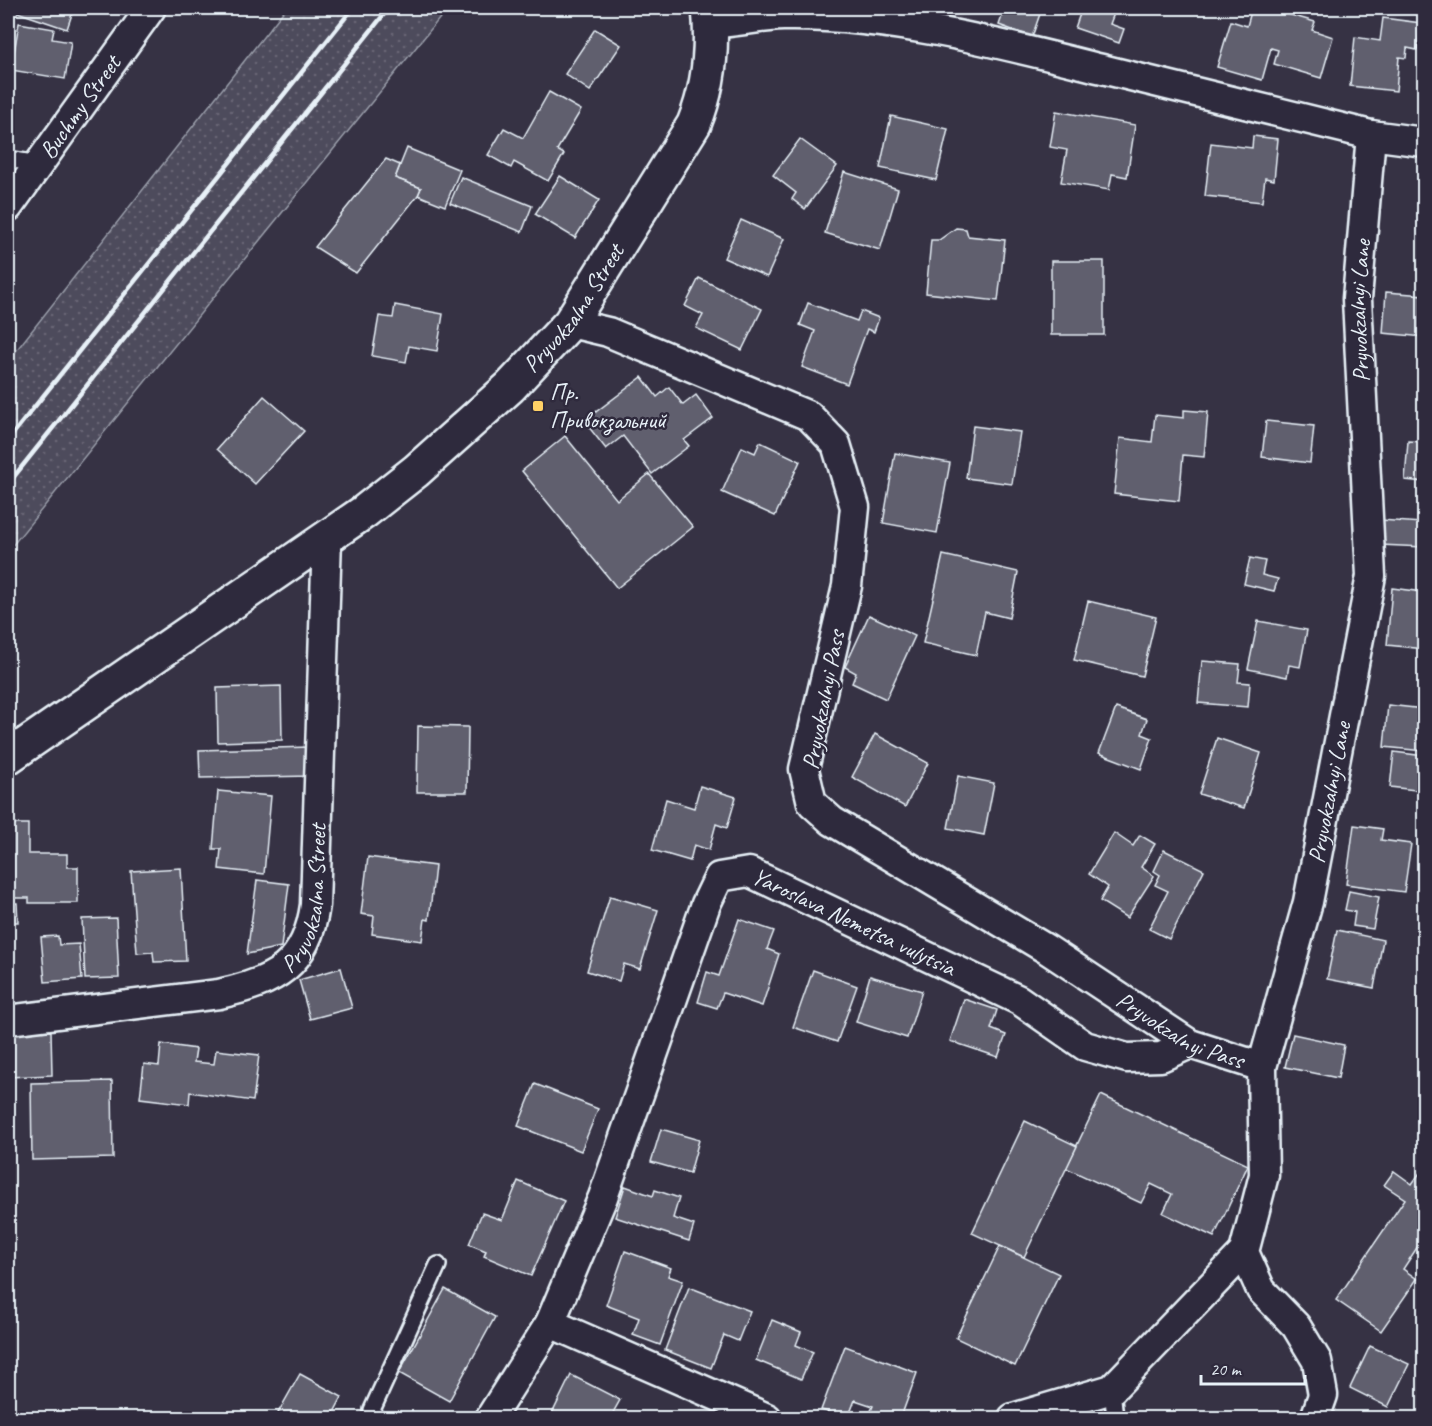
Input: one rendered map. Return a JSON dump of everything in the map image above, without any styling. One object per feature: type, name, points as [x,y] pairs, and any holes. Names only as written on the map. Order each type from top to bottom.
[{"type":"street","name":"Buchmy Street","points":[[8,207],[151,8]]},
{"type":"street","points":[[710,16],[809,17],[937,31],[1017,48],[1371,135],[1425,142]]},
{"type":"street","name":"Pryvokzalna Street","points":[[8,757],[364,512],[510,387],[570,323],[694,124],[702,104],[706,82],[711,45],[710,16]]},
{"type":"street","name":"Pryvokzalnyi Lane","points":[[1244,1252],[1264,1175],[1262,1067],[1308,902],[1371,576],[1357,299],[1371,135]]},
{"type":"street","name":"Pryvokzalnyi Pass","points":[[570,323],[608,332],[809,416],[836,444],[855,507],[847,586],[804,769],[812,803],[832,821],[1048,950],[1190,1044],[1262,1067]]},
{"type":"street","name":"Pryvokzalna Street","points":[[8,1020],[239,990],[275,974],[293,962],[305,944],[312,926],[315,905],[327,538]]},
{"type":"street","name":"Yaroslava Nemetsa vulytsia","points":[[490,1419],[550,1323],[603,1197],[706,904],[719,877],[749,872],[1020,1000],[1085,1046],[1127,1059],[1161,1057],[1190,1044]]},
{"type":"street","points":[[1012,1419],[1112,1389],[1244,1252],[1261,1290],[1296,1326],[1317,1361],[1323,1395],[1315,1419]]},
{"type":"street","points":[[550,1323],[767,1419]]},
{"type":"lane","points":[[8,159],[39,164]]},
{"type":"lane","points":[[372,1419],[372,1410],[438,1265]]},
{"type":"lane","points":[[1112,1389],[1115,1419]]},
{"type":"shaded area","points":[[286,8],[448,8],[8,551],[8,361]]},
{"type":"building","points":[[15,8],[74,8],[67,29],[14,11]]},
{"type":"building","points":[[1005,8],[1042,8],[1032,37],[999,25]]},
{"type":"building","points":[[1082,8],[1116,8],[1110,24],[1124,29],[1119,43],[1075,28]]},
{"type":"building","points":[[1252,8],[1267,8],[1315,22],[1312,30],[1333,37],[1321,78],[1274,64],[1278,50],[1271,48],[1262,80],[1217,67],[1231,21],[1247,26]]},
{"type":"building","points":[[1383,18],[1421,23],[1417,50],[1407,48],[1406,58],[1399,57],[1396,91],[1350,86],[1355,37],[1380,41]]},
{"type":"building","points":[[19,23],[54,29],[52,39],[71,42],[65,79],[11,70]]},
{"type":"building","points":[[595,29],[621,45],[590,91],[565,74]]},
{"type":"building","points":[[549,92],[581,110],[557,150],[564,154],[548,181],[514,162],[511,168],[488,155],[504,128],[523,138]]},
{"type":"building","points":[[1056,111],[1135,125],[1127,177],[1112,174],[1109,190],[1061,182],[1067,150],[1050,147]]},
{"type":"building","points":[[891,116],[948,129],[936,180],[880,168]]},
{"type":"building","points":[[1253,136],[1278,139],[1274,180],[1265,178],[1262,202],[1205,196],[1211,143],[1252,148]]},
{"type":"building","points":[[800,139],[837,166],[805,209],[792,199],[796,193],[773,175]]},
{"type":"building","points":[[407,148],[460,170],[445,206],[418,195],[421,188],[395,178]]},
{"type":"building","points":[[386,159],[400,165],[395,178],[421,188],[418,195],[356,273],[315,247]]},
{"type":"building","points":[[844,172],[898,189],[880,250],[825,233]]},
{"type":"building","points":[[560,176],[599,200],[575,238],[535,214]]},
{"type":"building","points":[[461,177],[532,206],[522,232],[450,203]]},
{"type":"building","points":[[741,220],[784,239],[767,277],[724,258]]},
{"type":"building","points":[[956,228],[966,229],[968,236],[1005,240],[998,301],[926,293],[931,240],[939,240]]},
{"type":"building","points":[[1051,261],[1104,261],[1104,335],[1051,335]]},
{"type":"building","points":[[699,278],[762,309],[742,350],[696,328],[703,315],[685,306]]},
{"type":"building","points":[[1386,292],[1424,295],[1424,337],[1383,333]]},
{"type":"building","points":[[808,303],[857,321],[861,311],[879,318],[874,332],[867,329],[847,384],[802,367],[815,331],[800,325]]},
{"type":"building","points":[[395,305],[443,314],[437,351],[409,346],[406,362],[372,356],[379,316],[393,318]]},
{"type":"building","points":[[642,377],[657,397],[669,387],[683,405],[696,395],[713,418],[684,440],[689,446],[652,474],[623,436],[606,449],[584,421]]},
{"type":"building","points":[[264,396],[304,431],[255,484],[217,449]]},
{"type":"building","points":[[1184,410],[1208,412],[1204,457],[1183,455],[1179,501],[1114,494],[1120,438],[1152,442],[1155,415],[1184,418]]},
{"type":"building","points":[[1266,421],[1314,426],[1310,463],[1262,457]]},
{"type":"building","points":[[973,426],[1020,432],[1012,484],[966,478]]},
{"type":"building","points":[[565,436],[617,500],[649,474],[693,527],[617,588],[522,471]]},
{"type":"building","points":[[1408,441],[1424,442],[1424,482],[1405,480]]},
{"type":"building","points":[[760,442],[800,461],[775,516],[722,492],[742,447],[755,453]]},
{"type":"building","points":[[895,453],[950,463],[937,533],[883,523]]},
{"type":"building","points":[[1423,508],[1424,547],[1380,545],[1381,520],[1421,523]]},
{"type":"building","points":[[943,555],[1018,572],[1009,618],[985,612],[976,655],[923,643]]},
{"type":"building","points":[[1250,558],[1265,561],[1262,575],[1278,579],[1274,591],[1244,584]]},
{"type":"building","points":[[1392,588],[1424,592],[1424,649],[1387,645]]},
{"type":"building","points":[[1088,601],[1156,617],[1142,676],[1074,660]]},
{"type":"building","points":[[869,615],[915,636],[886,699],[852,683],[856,673],[845,667]]},
{"type":"building","points":[[1258,621],[1307,630],[1300,667],[1289,665],[1287,677],[1248,669]]},
{"type":"building","points":[[1202,661],[1240,664],[1238,682],[1250,683],[1248,707],[1198,703]]},
{"type":"building","points":[[281,686],[282,740],[218,742],[217,688]]},
{"type":"building","points":[[1388,705],[1424,709],[1424,751],[1384,747]]},
{"type":"building","points":[[1116,708],[1147,719],[1142,734],[1152,738],[1141,769],[1099,753]]},
{"type":"building","points":[[418,726],[468,727],[467,792],[417,792]]},
{"type":"building","points":[[875,734],[928,763],[905,807],[852,777]]},
{"type":"building","points":[[1217,738],[1261,753],[1244,808],[1199,794]]},
{"type":"building","points":[[310,747],[311,776],[200,778],[199,750]]},
{"type":"building","points":[[1394,752],[1424,756],[1424,791],[1390,787]]},
{"type":"building","points":[[958,776],[994,783],[984,835],[948,828]]},
{"type":"building","points":[[700,786],[736,797],[727,828],[716,824],[709,850],[694,845],[690,861],[652,850],[666,799],[694,808]]},
{"type":"building","points":[[218,791],[271,796],[264,874],[219,869],[221,849],[213,849]]},
{"type":"building","points":[[8,824],[28,824],[28,854],[67,854],[67,867],[78,867],[78,903],[29,903],[29,898],[8,898]]},
{"type":"building","points":[[1354,825],[1383,829],[1381,840],[1411,844],[1404,892],[1346,884]]},
{"type":"building","points":[[1114,833],[1133,846],[1140,835],[1155,844],[1141,867],[1154,876],[1127,918],[1100,901],[1108,887],[1089,874]]},
{"type":"building","points":[[1164,850],[1204,870],[1169,939],[1149,929],[1168,891],[1155,885],[1160,875],[1154,871]]},
{"type":"building","points":[[368,857],[435,866],[429,920],[425,919],[422,941],[372,934],[374,916],[361,914]]},
{"type":"building","points":[[181,868],[186,961],[154,962],[153,952],[137,953],[131,871]]},
{"type":"building","points":[[257,880],[289,884],[281,947],[247,954]]},
{"type":"building","points":[[1349,891],[1379,897],[1373,929],[1353,926],[1355,912],[1345,910]]},
{"type":"building","points":[[610,896],[658,910],[640,969],[624,964],[619,981],[587,971]]},
{"type":"building","points":[[8,903],[17,903],[18,922],[8,922]]},
{"type":"building","points":[[116,918],[119,978],[85,979],[82,919]]},
{"type":"building","points":[[739,919],[774,931],[767,949],[779,954],[762,1006],[723,993],[717,1008],[698,1002],[707,972],[719,976]]},
{"type":"building","points":[[1337,930],[1383,940],[1374,988],[1327,979]]},
{"type":"building","points":[[58,936],[59,945],[79,944],[82,979],[45,982],[41,937]]},
{"type":"building","points":[[341,968],[352,1008],[310,1019],[299,980]]},
{"type":"building","points":[[813,970],[857,986],[837,1042],[793,1027]]},
{"type":"building","points":[[870,976],[922,991],[907,1038],[856,1022]]},
{"type":"building","points":[[964,999],[997,1010],[991,1029],[1006,1035],[998,1057],[950,1041]]},
{"type":"building","points":[[51,1031],[52,1075],[8,1077],[8,1033]]},
{"type":"building","points":[[1293,1034],[1344,1045],[1338,1078],[1285,1067]]},
{"type":"building","points":[[161,1044],[196,1049],[194,1062],[214,1064],[216,1050],[259,1055],[253,1101],[190,1092],[189,1104],[140,1098],[144,1064],[159,1066]]},
{"type":"building","points":[[112,1081],[113,1158],[32,1160],[31,1083]]},
{"type":"building","points":[[535,1084],[598,1109],[581,1151],[518,1126]]},
{"type":"building","points":[[1101,1095],[1248,1165],[1214,1237],[1163,1213],[1172,1194],[1151,1184],[1141,1203],[1066,1168]]},
{"type":"building","points":[[1025,1121],[1077,1146],[1024,1257],[972,1233]]},
{"type":"building","points":[[661,1129],[699,1140],[690,1173],[651,1162]]},
{"type":"building","points":[[1424,1167],[1424,1237],[1403,1269],[1417,1279],[1381,1331],[1336,1300],[1405,1199],[1384,1185],[1394,1171],[1412,1184]]},
{"type":"building","points":[[518,1181],[564,1201],[531,1276],[484,1256],[486,1251],[469,1244],[482,1213],[502,1220]]},
{"type":"building","points":[[625,1186],[653,1196],[655,1190],[679,1198],[673,1218],[694,1225],[689,1241],[615,1217]]},
{"type":"building","points":[[1000,1246],[1059,1274],[1015,1366],[956,1338]]},
{"type":"building","points":[[625,1251],[671,1268],[668,1276],[683,1281],[660,1345],[633,1335],[639,1318],[606,1305]]},
{"type":"building","points":[[689,1287],[750,1311],[738,1341],[724,1335],[711,1368],[665,1350]]},
{"type":"building","points":[[445,1289],[495,1317],[449,1401],[399,1373]]},
{"type":"building","points":[[772,1320],[801,1332],[796,1345],[813,1352],[801,1379],[756,1360]]},
{"type":"building","points":[[845,1346],[917,1373],[901,1417],[868,1418],[873,1406],[855,1400],[848,1418],[821,1410]]},
{"type":"building","points":[[1370,1346],[1409,1364],[1388,1407],[1350,1388]]},
{"type":"building","points":[[300,1374],[342,1397],[331,1418],[287,1418],[278,1413]]},
{"type":"building","points":[[571,1375],[620,1400],[610,1418],[550,1418]]},
{"type":"railway","points":[[8,440],[353,8]]},
{"type":"railway","points":[[8,484],[389,8]]},
{"type":"place","name":"Пр. Привокзальний","points":[[538,406]]}]
